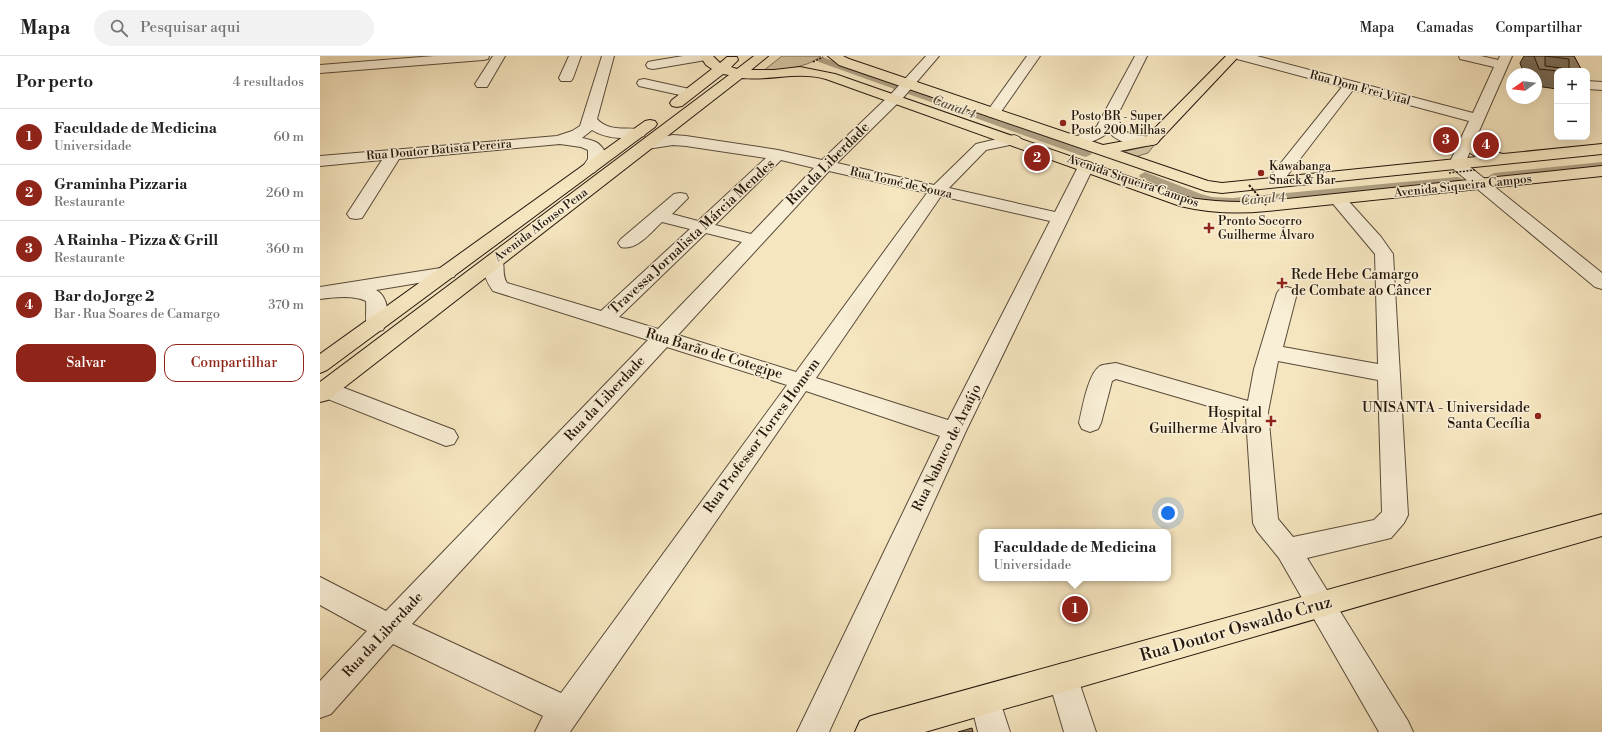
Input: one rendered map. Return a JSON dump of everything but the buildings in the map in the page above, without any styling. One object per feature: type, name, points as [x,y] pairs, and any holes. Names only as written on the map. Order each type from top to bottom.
[{"type":"main road","name":"Avenida Siqueira Campos","points":[[706,56],[712,64],[740,73],[773,74],[802,71],[816,73],[893,88],[993,113],[1075,141],[1094,158],[1126,170]]},
{"type":"main road","name":"Avenida Afonso Pena","points":[[323,391],[494,261],[643,139],[690,93],[738,56]]},
{"type":"main road","name":"Avenida Afonso Pena","points":[[320,366],[622,144],[643,139],[740,73],[762,56]]},
{"type":"main road","name":"Avenida Siqueira Campos","points":[[834,56],[893,88],[985,130],[1014,140],[1094,158],[1126,170],[1186,202],[1208,206],[1234,209],[1337,199],[1466,173],[1602,171]]},
{"type":"main road","points":[[1094,158],[1150,141],[1242,56]]},
{"type":"main road","points":[[1126,170],[1154,154],[1242,56]]},
{"type":"main road","points":[[1468,142],[1483,155],[1506,159]]},
{"type":"main road","points":[[1126,170],[1222,188],[1274,182],[1466,173],[1506,159],[1602,149]]},
{"type":"main road","name":"Rua Doutor Oswaldo Cruz","points":[[871,732],[1602,525]]},
{"type":"street","points":[[320,69],[411,59],[483,56]]},
{"type":"street","points":[[482,84],[499,56]]},
{"type":"street","points":[[566,78],[574,56]]},
{"type":"street","points":[[608,56],[590,120],[598,129],[643,139]]},
{"type":"street","points":[[653,65],[706,56]]},
{"type":"street","name":"Rua da Liberdade","points":[[320,703],[825,166],[893,88],[933,56]]},
{"type":"street","points":[[993,113],[1034,56]]},
{"type":"street","points":[[1075,141],[1099,132],[1111,114],[1141,56]]},
{"type":"street","name":"Rua Dom Frei Vital","points":[[1242,56],[1478,119]]},
{"type":"street","points":[[1465,56],[1505,67],[1478,119],[1468,142],[1466,173],[1602,283]]},
{"type":"street","points":[[644,83],[690,93]]},
{"type":"street","points":[[1590,84],[1602,86]]},
{"type":"street","points":[[1274,182],[1350,85]]},
{"type":"street","points":[[1111,114],[1112,128],[1115,132],[1131,139],[1150,141]]},
{"type":"street","name":"Rua Doutor Batista Pereira","points":[[558,140],[572,136],[584,130],[590,120]]},
{"type":"street","points":[[985,130],[981,147],[1014,140]]},
{"type":"street","points":[[589,169],[597,157],[593,145],[599,137],[615,133]]},
{"type":"street","name":"Rua Tomé de Souza","points":[[643,139],[686,141],[778,155],[1060,218]]},
{"type":"street","name":"Rua Doutor Batista Pereira","points":[[320,161],[558,140],[586,142],[593,145]]},
{"type":"street","name":"Rua Professor Torres Homem","points":[[558,722],[937,191],[981,147]]},
{"type":"street","points":[[356,214],[394,154]]},
{"type":"street","name":"Travessa Jornalista Márcia Mendes","points":[[605,319],[778,155]]},
{"type":"street","name":"Rua Nabuco de Araújo","points":[[812,732],[954,431],[1060,218],[1094,158]]},
{"type":"street","points":[[627,243],[680,198]]},
{"type":"street","points":[[1288,550],[1382,530],[1395,515],[1384,254],[1376,241],[1337,199]]},
{"type":"street","points":[[659,216],[754,240]]},
{"type":"street","name":"Rua Barão de Cotegipe","points":[[494,261],[492,273],[494,280],[500,287],[801,381],[954,431]]},
{"type":"street","points":[[328,292],[447,273]]},
{"type":"street","points":[[328,292],[366,293],[375,298],[377,310],[376,325]]},
{"type":"street","points":[[1287,293],[1265,369],[1257,412],[1266,523],[1288,550],[1397,732]]},
{"type":"street","points":[[1271,352],[1389,374]]},
{"type":"street","points":[[1090,423],[1102,378],[1107,372],[1116,371],[1257,412]]},
{"type":"street","points":[[323,391],[446,437]]},
{"type":"street","points":[[320,590],[558,722]]},
{"type":"street","points":[[1063,678],[1080,732]]},
{"type":"street","points":[[985,700],[994,732]]},
{"type":"path","points":[[1249,185],[1267,206]]},
{"type":"shaded area","points":[[782,56],[821,56],[808,64],[801,66],[763,71]]},
{"type":"shaded area","points":[[1155,144],[1148,153],[1135,157],[1122,152]]},
{"type":"waterway","name":"Canal 4","points":[[822,60],[1086,154]]},
{"type":"waterway","name":"Canal 4","points":[[1494,177],[1602,165]]},
{"type":"waterway","name":"Canal 4","points":[[1145,176],[1197,197],[1211,201],[1233,202],[1457,181]]},
{"type":"place","name":"Posto BR - Super Posto 200 Milhas","points":[[1063,123]]},
{"type":"place","name":"A Rainha - Pizza & Grill","points":[[1446,140]]},
{"type":"place","name":"Bar do Jorge 2","points":[[1486,145]]},
{"type":"place","name":"Graminha Pizzaria","points":[[1037,158]]},
{"type":"place","name":"Kawabanga Snack & Bar","points":[[1261,173]]},
{"type":"place","name":"Pronto Socorro Guilherme Álvaro","points":[[1209,228]]},
{"type":"place","name":"Rede Hebe Camargo de Combate ao Câncer","points":[[1282,283]]},
{"type":"place","name":"UNISANTA - Universidade Santa Cecília","points":[[1538,416]]},
{"type":"place","name":"Hospital Guilherme Álvaro","points":[[1271,421]]},
{"type":"place","name":"Faculdade de Medicina","points":[[1075,609]]}]
